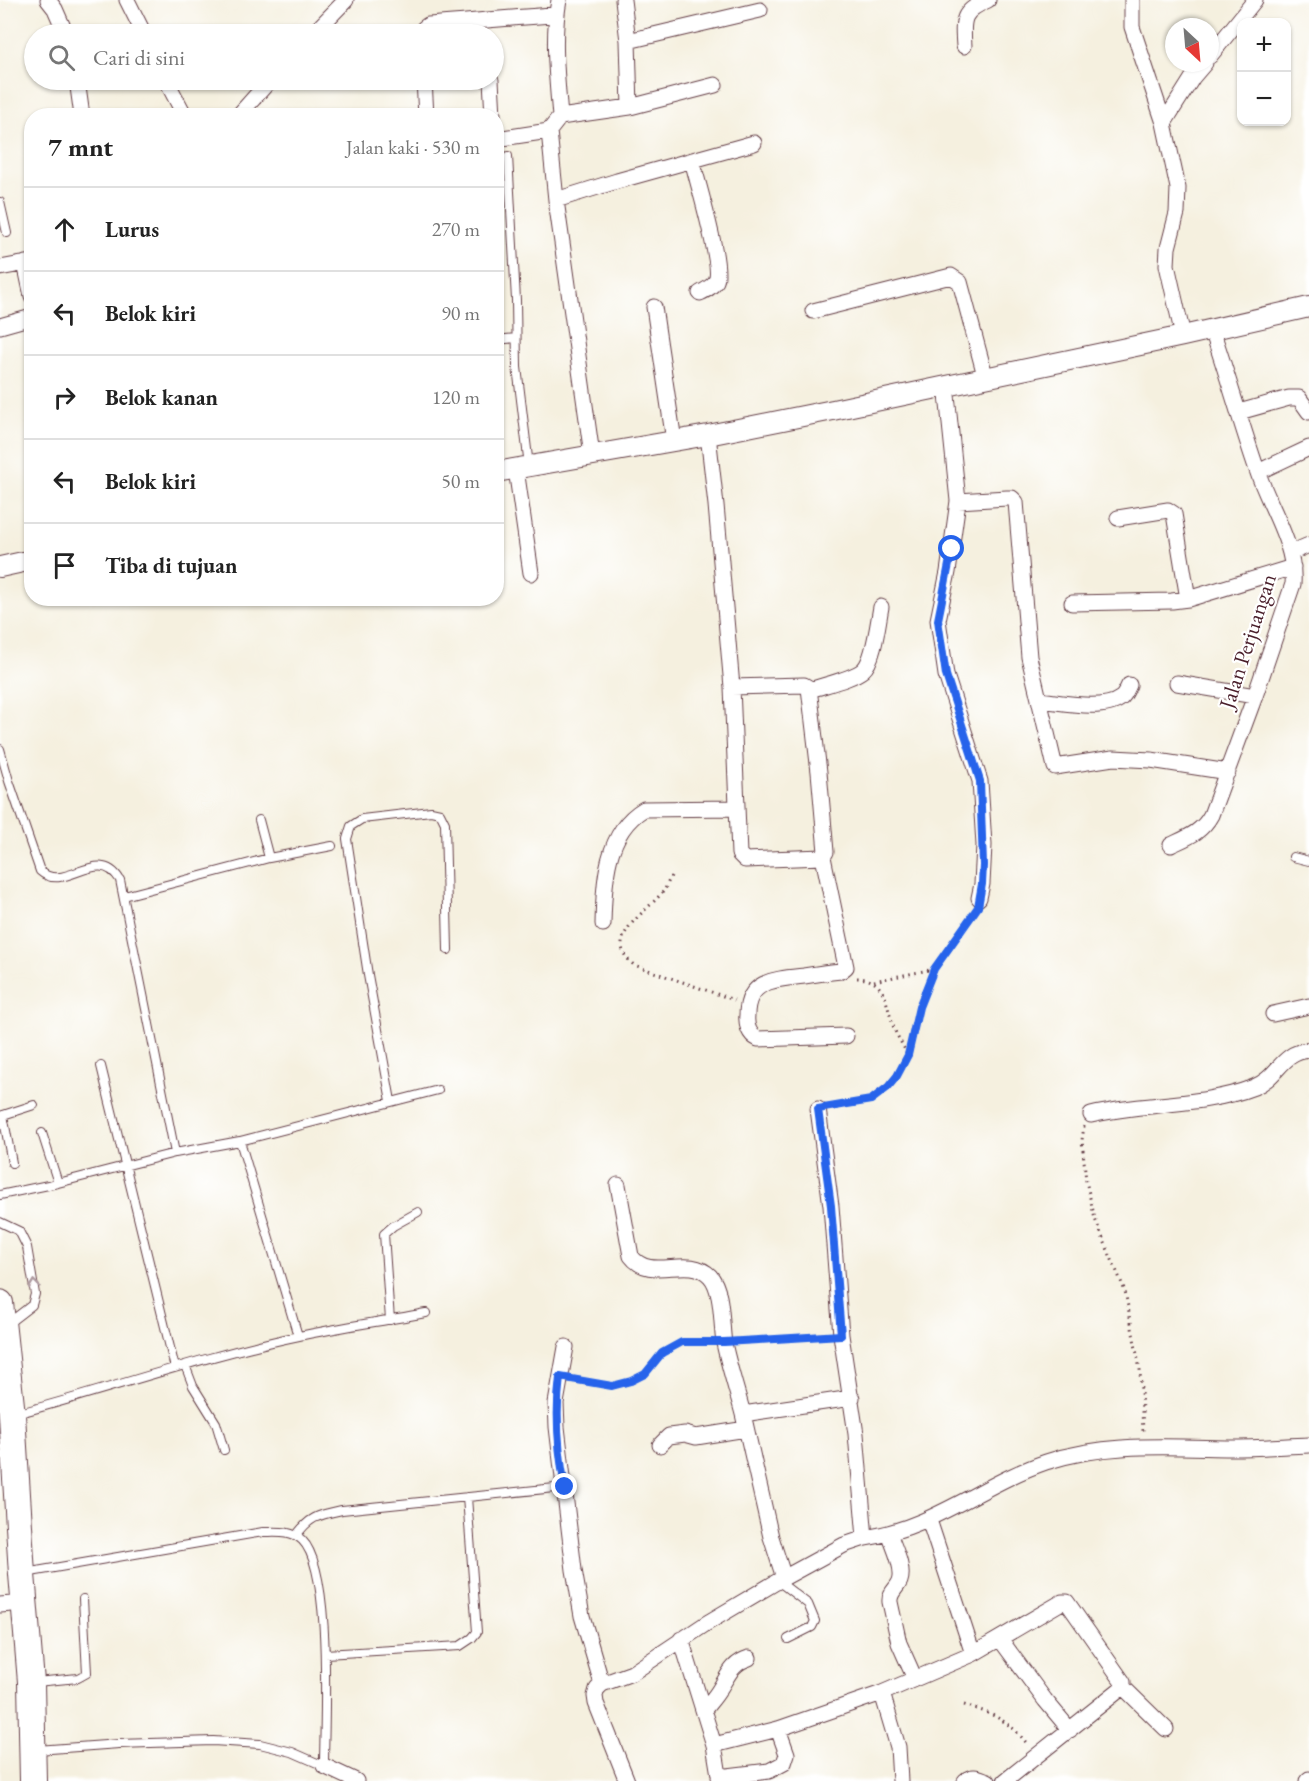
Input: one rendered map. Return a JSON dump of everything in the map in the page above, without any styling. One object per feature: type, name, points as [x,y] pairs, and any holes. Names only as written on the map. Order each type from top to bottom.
[{"type":"highway","points":[[1,1319],[12,1415],[7,1469],[22,1574],[12,1604],[31,1682],[33,1781]]},
{"type":"street","points":[[48,0],[62,24]]},
{"type":"street","points":[[127,0],[139,24]]},
{"type":"street","points":[[623,0],[628,41],[630,107]]},
{"type":"street","points":[[964,46],[963,20],[969,9],[988,0]]},
{"type":"street","points":[[1132,0],[1132,27],[1164,123],[1178,188],[1177,213],[1168,248],[1167,265],[1183,336]]},
{"type":"street","points":[[1219,45],[1255,0]]},
{"type":"street","points":[[322,24],[340,3]]},
{"type":"street","points":[[499,24],[557,8],[560,117],[549,131],[556,200],[592,455]]},
{"type":"street","points":[[628,41],[760,10]]},
{"type":"street","points":[[1164,123],[1198,72]]},
{"type":"street","points":[[560,117],[630,107],[715,85]]},
{"type":"street","points":[[78,90],[81,108]]},
{"type":"street","points":[[171,90],[181,108]]},
{"type":"street","points":[[245,108],[261,90]]},
{"type":"street","points":[[425,90],[426,108]]},
{"type":"street","points":[[491,90],[492,108]]},
{"type":"street","points":[[504,137],[549,131]]},
{"type":"street","points":[[556,200],[754,143]]},
{"type":"street","points":[[692,160],[718,273],[715,282],[708,289],[700,292]]},
{"type":"street","points":[[0,268],[24,263]]},
{"type":"street","points":[[813,311],[951,276],[960,282],[986,379]]},
{"type":"street","points":[[654,307],[674,441]]},
{"type":"street","points":[[504,471],[708,435],[946,385],[986,379],[1309,307]]},
{"type":"street","points":[[0,326],[24,319]]},
{"type":"street","name":"Jalan Perjuangan","points":[[1171,845],[1194,835],[1206,825],[1228,772],[1293,584],[1291,560],[1258,472],[1212,330]]},
{"type":"street","points":[[946,385],[958,501],[950,560],[938,620],[946,675],[980,781],[984,851],[979,898]]},
{"type":"street","points":[[1239,412],[1288,398],[1299,398],[1309,412]]},
{"type":"street","points":[[708,435],[732,687],[739,854],[742,859],[817,859],[823,857],[826,852],[810,690],[807,685],[732,687]]},
{"type":"street","points":[[1258,472],[1309,448]]},
{"type":"street","points":[[523,468],[531,573]]},
{"type":"street","points":[[958,501],[1012,498],[1016,502],[1029,657],[1055,767],[1113,758],[1151,760],[1228,772]]},
{"type":"street","points":[[1118,518],[1168,510],[1174,514],[1188,599]]},
{"type":"street","points":[[1072,603],[1172,602],[1188,599],[1291,560],[1309,545]]},
{"type":"street","points":[[0,567],[24,562]]},
{"type":"street","points":[[810,690],[864,669],[869,662],[881,607]]},
{"type":"street","points":[[1177,683],[1255,696]]},
{"type":"street","points":[[1039,700],[1097,705],[1123,697],[1129,685]]},
{"type":"street","points":[[603,924],[605,872],[624,827],[632,816],[644,809],[736,808]]},
{"type":"street","points":[[823,857],[846,967],[841,971],[772,979],[760,985],[747,1004],[746,1021],[754,1037],[758,1039],[846,1036]]},
{"type":"street","points":[[1274,1014],[1309,1006]]},
{"type":"street","points":[[1091,1115],[1111,1110],[1218,1098],[1254,1086],[1275,1073],[1281,1063],[1291,1054],[1309,1050]]},
{"type":"street","points":[[818,1109],[831,1206],[841,1335],[852,1398],[865,1538]]},
{"type":"street","points":[[618,1185],[631,1256],[636,1263],[647,1268],[691,1266],[709,1274],[715,1282],[724,1342],[781,1580]]},
{"type":"street","points":[[566,1347],[556,1403],[556,1427],[582,1616],[602,1684]]},
{"type":"street","points":[[660,1445],[669,1436],[685,1434],[696,1437],[744,1422],[852,1398]]},
{"type":"street","points":[[627,1781],[596,1703],[597,1689],[602,1684],[632,1673],[681,1639],[844,1545],[929,1520],[1044,1463],[1086,1451],[1144,1446],[1234,1448],[1309,1445]]},
{"type":"street","points":[[929,1520],[973,1654]]},
{"type":"street","points":[[889,1533],[901,1577],[900,1583],[890,1596],[890,1602],[899,1643],[915,1679]]},
{"type":"street","points":[[714,1745],[778,1729],[882,1693],[973,1654],[1062,1602],[1067,1602],[1123,1682],[1123,1687],[1166,1729]]},
{"type":"street","points":[[681,1639],[714,1745],[719,1779],[770,1771],[784,1763],[788,1754],[778,1729]]},
{"type":"street","points":[[1000,1639],[1070,1730]]},
{"type":"street","points":[[704,1710],[731,1669],[742,1660],[749,1658]]},
{"type":"street","points":[[1005,1781],[1123,1687]]},
{"type":"street","points":[[882,1693],[898,1747],[900,1781]]},
{"type":"street","points":[[324,1766],[356,1781]]},
{"type":"street","points":[[965,1781],[970,1777],[988,1781]]},
{"type":"lane","points":[[507,156],[523,468]]},
{"type":"lane","points":[[0,202],[7,233]]},
{"type":"lane","points":[[504,339],[516,338]]},
{"type":"lane","points":[[0,749],[40,871],[46,876],[56,878],[97,867],[108,867],[120,880],[144,1009],[175,1153]]},
{"type":"lane","points":[[391,1101],[348,846],[347,839],[351,826],[362,819],[431,811],[440,813],[445,823],[448,950]]},
{"type":"lane","points":[[259,820],[269,858]]},
{"type":"lane","points":[[124,896],[269,858],[332,846]]},
{"type":"lane","points":[[1293,857],[1309,861]]},
{"type":"lane","points":[[101,1066],[175,1368]]},
{"type":"lane","points":[[0,1195],[58,1183],[175,1153],[240,1141],[438,1090]]},
{"type":"lane","points":[[12,1163],[2,1115],[34,1105]]},
{"type":"lane","points":[[42,1133],[58,1183]]},
{"type":"lane","points":[[240,1141],[298,1336]]},
{"type":"lane","points":[[390,1320],[384,1234],[393,1226],[418,1212]]},
{"type":"lane","points":[[0,1222],[19,1231],[27,1247],[35,1294],[32,1305],[26,1311],[1,1319]]},
{"type":"lane","points":[[12,1415],[103,1391],[185,1365],[298,1336],[426,1313]]},
{"type":"lane","points":[[185,1365],[193,1386],[216,1423],[224,1450]]},
{"type":"lane","points":[[296,1536],[304,1524],[317,1515],[402,1503],[565,1487]]},
{"type":"lane","points":[[325,1654],[460,1646],[472,1638],[477,1632],[467,1497]]},
{"type":"lane","points":[[22,1574],[263,1532],[291,1532],[303,1541],[311,1554],[319,1578],[325,1654],[324,1766],[292,1752],[260,1744],[213,1741],[33,1750]]},
{"type":"lane","points":[[781,1580],[808,1604],[815,1621],[812,1627],[788,1639]]},
{"type":"lane","points":[[31,1682],[78,1678],[87,1673],[83,1599]]},
{"type":"path","points":[[671,876],[665,889],[630,925],[624,937],[622,948],[624,957],[634,965],[747,1004]]},
{"type":"path","points":[[818,1109],[871,1100],[888,1087],[897,1076],[908,1055],[919,1007],[934,969],[974,914],[979,898]]},
{"type":"path","points":[[854,978],[874,981],[934,969]]},
{"type":"path","points":[[874,981],[882,991],[893,1025],[908,1055]]},
{"type":"path","points":[[1091,1115],[1084,1125],[1082,1140],[1086,1181],[1095,1219],[1125,1292],[1140,1370],[1144,1446]]},
{"type":"path","points":[[560,1377],[612,1386],[645,1374],[662,1353],[682,1342],[724,1342],[841,1335]]},
{"type":"path","points":[[964,1706],[987,1712],[1017,1730],[1036,1757]]},
{"type":"route","points":[[565,1487],[556,1427],[556,1403],[560,1377],[612,1386],[645,1374],[662,1353],[682,1342],[724,1342],[841,1335],[834,1260],[834,1232],[818,1109],[871,1100],[888,1087],[897,1076],[908,1055],[919,1007],[934,969],[978,907],[982,884],[984,845],[980,781],[946,675],[938,620],[952,549]]}]
